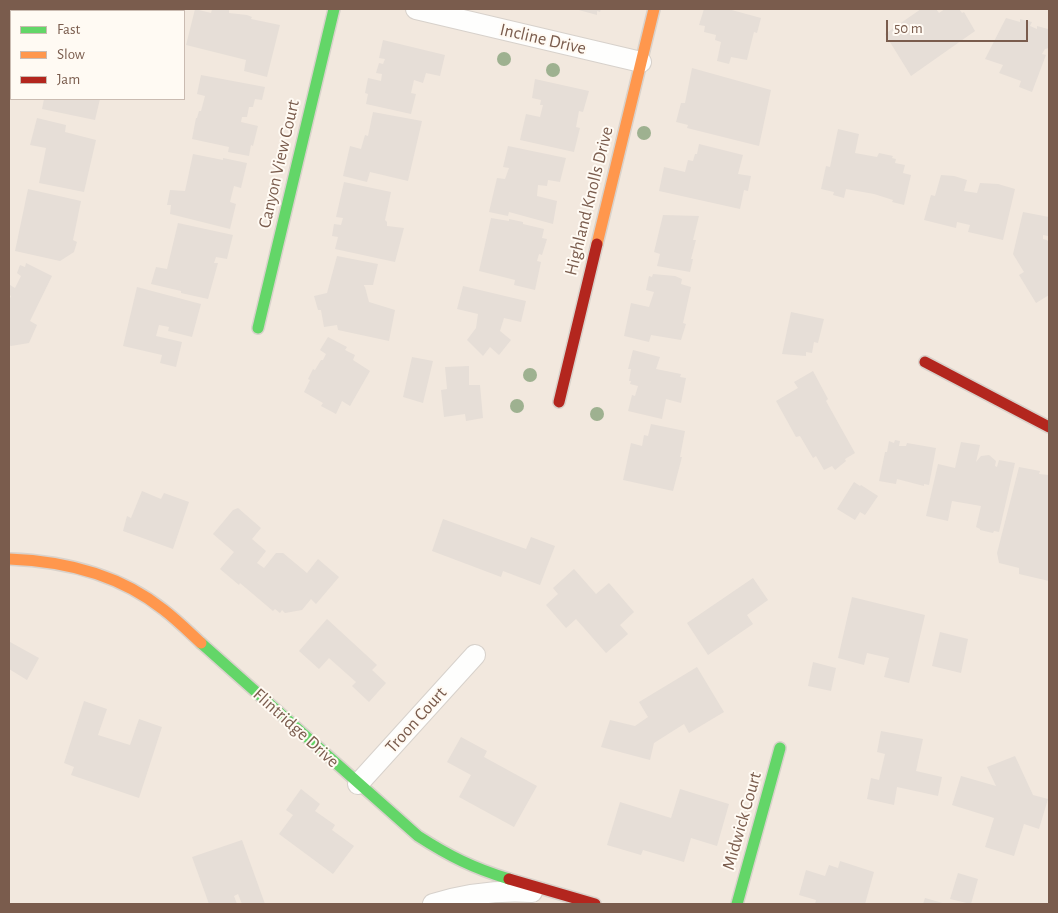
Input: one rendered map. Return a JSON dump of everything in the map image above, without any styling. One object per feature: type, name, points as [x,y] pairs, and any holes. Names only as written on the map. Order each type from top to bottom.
[{"type":"street","name":"Canyon View Court","points":[[258,328],[334,9]]},
{"type":"street","name":"Incline Drive","points":[[416,9],[641,62]]},
{"type":"street","name":"Highland Knolls Drive","points":[[559,402],[654,9]]},
{"type":"street","points":[[925,362],[1049,427]]},
{"type":"street","name":"Flintridge Drive","points":[[9,559],[39,559],[72,564],[107,576],[136,590],[163,609],[418,836],[448,856],[486,872],[590,903]]},
{"type":"street","name":"Troon Court","points":[[358,784],[475,655]]},
{"type":"street","name":"Midwick Court","points":[[737,904],[780,748]]},
{"type":"street","name":"Flintridge Drive","points":[[433,904],[449,899],[485,893],[521,891],[540,892],[590,903]]},
{"type":"shaded area","points":[[9,9],[1049,9],[1049,904],[9,904]]},
{"type":"building","points":[[65,9],[124,9],[124,10]]},
{"type":"building","points":[[195,9],[211,13],[212,9],[229,9],[229,13],[247,15],[252,17],[251,19],[280,25],[267,77],[244,71],[246,60],[186,45]]},
{"type":"building","points":[[575,9],[601,9],[600,12],[597,11],[597,15]]},
{"type":"building","points":[[704,9],[728,9],[761,18],[757,33],[754,32],[747,60],[731,57],[729,64],[717,61],[721,42],[715,40],[716,35],[704,32],[705,26],[699,25]]},
{"type":"building","points":[[921,9],[936,9],[939,13],[945,9],[959,9],[962,13],[964,12],[975,31],[911,76],[885,34]]},
{"type":"building","points":[[1006,18],[1020,22],[1020,19],[1032,22],[1030,26],[1037,29],[1037,26],[1048,29],[1049,48],[1045,49],[1042,54],[1046,55],[1032,92],[1019,87],[1021,81],[999,73],[1003,65],[985,59]]},
{"type":"building","points":[[383,40],[445,55],[440,76],[426,73],[423,83],[414,80],[411,93],[416,94],[411,114],[366,104],[368,94],[365,93],[368,78],[381,81],[382,74],[376,73],[379,63],[383,64],[385,59],[379,58]]},
{"type":"building","points":[[692,68],[771,90],[759,146],[687,128],[688,125],[676,122],[681,103],[685,103]]},
{"type":"building","points":[[201,75],[265,87],[262,100],[255,99],[253,107],[249,107],[247,117],[242,117],[241,122],[258,126],[249,156],[228,152],[229,147],[192,139],[196,118],[199,111],[201,111],[205,96],[197,94]]},
{"type":"building","points":[[535,79],[589,91],[583,112],[579,111],[576,127],[580,128],[574,152],[520,140],[526,114],[540,117],[543,105],[540,105],[541,100],[532,98]]},
{"type":"building","points":[[44,100],[100,100],[95,120],[42,109]]},
{"type":"building","points":[[373,112],[422,121],[408,181],[370,172],[367,182],[343,176],[350,146],[361,149],[365,135],[368,136]]},
{"type":"building","points":[[37,118],[66,125],[65,132],[96,140],[84,192],[39,183],[46,148],[30,145]]},
{"type":"building","points":[[838,129],[859,134],[855,153],[877,157],[879,153],[893,156],[892,158],[896,159],[895,163],[905,165],[903,173],[911,175],[904,205],[874,194],[846,189],[844,198],[833,195],[834,192],[821,189],[826,166],[830,167]]},
{"type":"building","points":[[699,144],[743,155],[738,174],[751,176],[748,191],[744,190],[740,209],[659,191],[664,167],[685,172],[688,160],[693,161],[695,154],[697,154]]},
{"type":"building","points":[[508,146],[566,158],[560,182],[548,180],[547,186],[538,185],[537,196],[557,201],[553,224],[509,212],[508,216],[489,212],[497,178],[505,179],[509,168],[503,167]]},
{"type":"building","points":[[193,154],[247,163],[241,188],[234,186],[230,202],[236,204],[230,229],[170,214],[171,205],[167,205],[170,190],[185,191]]},
{"type":"building","points":[[941,175],[967,180],[964,191],[977,193],[980,183],[998,184],[1015,189],[1003,240],[968,232],[970,225],[957,222],[956,228],[924,220],[931,195],[935,196]]},
{"type":"building","points":[[344,182],[391,192],[385,220],[387,226],[404,228],[395,262],[335,249],[338,237],[332,236],[334,224],[341,225],[343,218],[336,217]]},
{"type":"building","points":[[28,189],[81,201],[73,240],[77,242],[74,252],[60,261],[15,251]]},
{"type":"building","points":[[1023,212],[1049,217],[1048,236],[1043,235],[1043,239],[1049,243],[1049,295],[1036,303],[1019,275],[1024,272],[1013,254]]},
{"type":"building","points":[[663,215],[699,216],[693,240],[696,240],[690,272],[657,266],[660,254],[654,252]]},
{"type":"building","points":[[491,218],[509,221],[509,219],[544,229],[542,238],[547,239],[542,255],[539,254],[537,261],[541,262],[535,290],[514,285],[515,280],[479,271]]},
{"type":"building","points":[[178,223],[233,235],[227,259],[216,257],[214,263],[218,263],[208,299],[151,284],[156,267],[167,269]]},
{"type":"building","points":[[337,256],[378,264],[373,285],[364,286],[369,302],[395,310],[389,341],[338,330],[337,325],[324,327],[321,310],[318,310],[314,296],[327,293]]},
{"type":"building","points":[[26,263],[52,276],[30,321],[37,325],[29,343],[11,346],[9,345],[9,300],[11,296],[9,295],[9,289],[10,285],[15,288],[21,276],[17,273],[20,265],[25,267]]},
{"type":"building","points":[[653,274],[675,276],[682,279],[681,284],[691,287],[683,323],[686,324],[681,340],[651,335],[649,342],[624,336],[631,303],[649,307],[654,292],[646,290],[649,276],[652,277]]},
{"type":"building","points":[[463,286],[526,301],[521,322],[504,318],[500,331],[511,340],[499,355],[490,347],[483,356],[467,340],[476,328],[478,314],[457,309]]},
{"type":"building","points":[[137,287],[201,304],[192,337],[168,331],[169,327],[159,325],[156,336],[182,342],[176,367],[160,363],[162,355],[123,346]]},
{"type":"building","points":[[791,312],[824,319],[818,343],[814,342],[812,353],[806,352],[806,356],[782,354]]},
{"type":"building","points":[[328,337],[347,347],[345,350],[355,355],[353,360],[370,371],[350,406],[342,401],[336,414],[321,406],[323,403],[304,392],[313,369],[315,370],[326,354],[320,350]]},
{"type":"building","points":[[633,350],[660,357],[656,369],[681,374],[680,377],[686,378],[681,403],[666,399],[662,419],[628,411],[632,395],[635,396],[638,386],[630,384],[631,381],[629,381],[631,369],[628,369]]},
{"type":"building","points":[[412,357],[433,361],[423,403],[403,397]]},
{"type":"building","points":[[469,366],[469,385],[480,385],[483,418],[466,421],[465,414],[444,417],[441,390],[447,389],[445,367]]},
{"type":"building","points":[[813,371],[828,399],[826,401],[855,453],[845,459],[846,461],[835,470],[832,466],[824,470],[816,456],[813,458],[800,436],[796,437],[776,401],[798,388],[794,382]]},
{"type":"building","points":[[651,424],[685,431],[680,457],[682,457],[673,491],[623,480],[631,443],[642,446],[644,435],[648,436]]},
{"type":"building","points":[[895,440],[900,441],[899,446],[906,446],[907,443],[936,448],[929,485],[924,484],[924,486],[897,479],[896,484],[879,481],[889,441],[894,443]]},
{"type":"building","points":[[961,442],[980,445],[976,462],[981,456],[989,455],[996,461],[995,466],[997,467],[999,460],[1015,463],[999,532],[994,531],[993,533],[976,527],[981,506],[952,501],[948,521],[926,516],[938,464],[955,468]]},
{"type":"building","points":[[1019,467],[1040,471],[1039,474],[1049,475],[1049,581],[1019,574],[1019,568],[999,563],[997,553]]},
{"type":"building","points":[[854,482],[878,496],[865,515],[860,512],[855,520],[837,509]]},
{"type":"building","points":[[142,491],[161,499],[164,493],[189,502],[173,549],[123,531],[127,516],[131,518]]},
{"type":"building","points":[[238,508],[261,528],[252,539],[266,551],[257,563],[264,568],[276,553],[283,553],[307,573],[318,559],[339,577],[316,604],[311,599],[302,610],[285,613],[282,610],[280,613],[275,609],[273,611],[220,569],[234,552],[213,534],[233,510]]},
{"type":"building","points":[[443,519],[526,549],[531,537],[555,546],[540,585],[503,571],[501,577],[432,551]]},
{"type":"building","points":[[574,569],[596,594],[609,583],[634,612],[620,625],[628,634],[606,653],[576,619],[566,628],[546,605],[558,594],[553,588]]},
{"type":"building","points":[[753,578],[768,600],[747,615],[753,624],[708,655],[687,623]]},
{"type":"building","points":[[852,597],[925,615],[909,683],[884,677],[889,658],[867,653],[864,665],[838,658]]},
{"type":"building","points":[[327,619],[377,665],[372,670],[386,683],[369,702],[352,686],[356,682],[329,658],[319,669],[299,651]]},
{"type":"building","points":[[940,632],[968,639],[961,673],[932,666]]},
{"type":"building","points":[[10,642],[39,658],[27,680],[9,669]]},
{"type":"building","points":[[813,662],[836,668],[831,691],[808,686]]},
{"type":"building","points":[[697,667],[724,712],[689,733],[684,724],[654,743],[650,760],[601,747],[610,720],[635,726],[648,717],[639,702]]},
{"type":"building","points":[[84,701],[107,709],[98,735],[130,745],[139,719],[162,727],[139,798],[71,775],[74,767],[64,763]]},
{"type":"building","points":[[881,731],[923,739],[916,771],[942,777],[938,796],[897,787],[894,805],[867,799],[871,778],[879,780],[885,754],[877,752]]},
{"type":"building","points":[[461,737],[487,751],[484,757],[537,786],[514,827],[459,797],[471,775],[447,762]]},
{"type":"building","points":[[1015,756],[1033,795],[1048,799],[1039,829],[1024,824],[1014,856],[985,847],[994,818],[952,805],[961,776],[996,786],[987,767]]},
{"type":"building","points":[[301,789],[320,804],[315,811],[335,825],[332,830],[354,846],[333,874],[279,834],[293,815],[286,810]]},
{"type":"building","points":[[680,789],[729,804],[717,846],[691,838],[684,862],[643,850],[641,855],[607,845],[620,802],[671,818]]},
{"type":"building","points":[[242,840],[265,904],[242,904],[238,894],[234,896],[237,904],[209,904],[192,857]]},
{"type":"building","points":[[840,861],[874,872],[865,904],[815,904],[816,900],[799,895],[806,870],[825,876],[829,865],[838,868]]},
{"type":"building","points":[[958,873],[978,879],[971,904],[950,899]]},
{"type":"building","points":[[925,898],[946,904],[923,904]]},
{"type":"traffic: fast","points":[[258,328],[334,9]]},
{"type":"traffic: fast","points":[[201,643],[418,836],[462,861],[509,879]]},
{"type":"traffic: fast","points":[[737,904],[780,748]]},
{"type":"traffic: slow","points":[[597,244],[654,9]]},
{"type":"traffic: slow","points":[[9,559],[30,560],[71,567],[91,572],[129,587],[169,614],[201,643]]},
{"type":"traffic: jam","points":[[559,402],[597,244]]},
{"type":"traffic: jam","points":[[925,362],[1049,427]]},
{"type":"traffic: jam","points":[[509,879],[595,904]]}]
